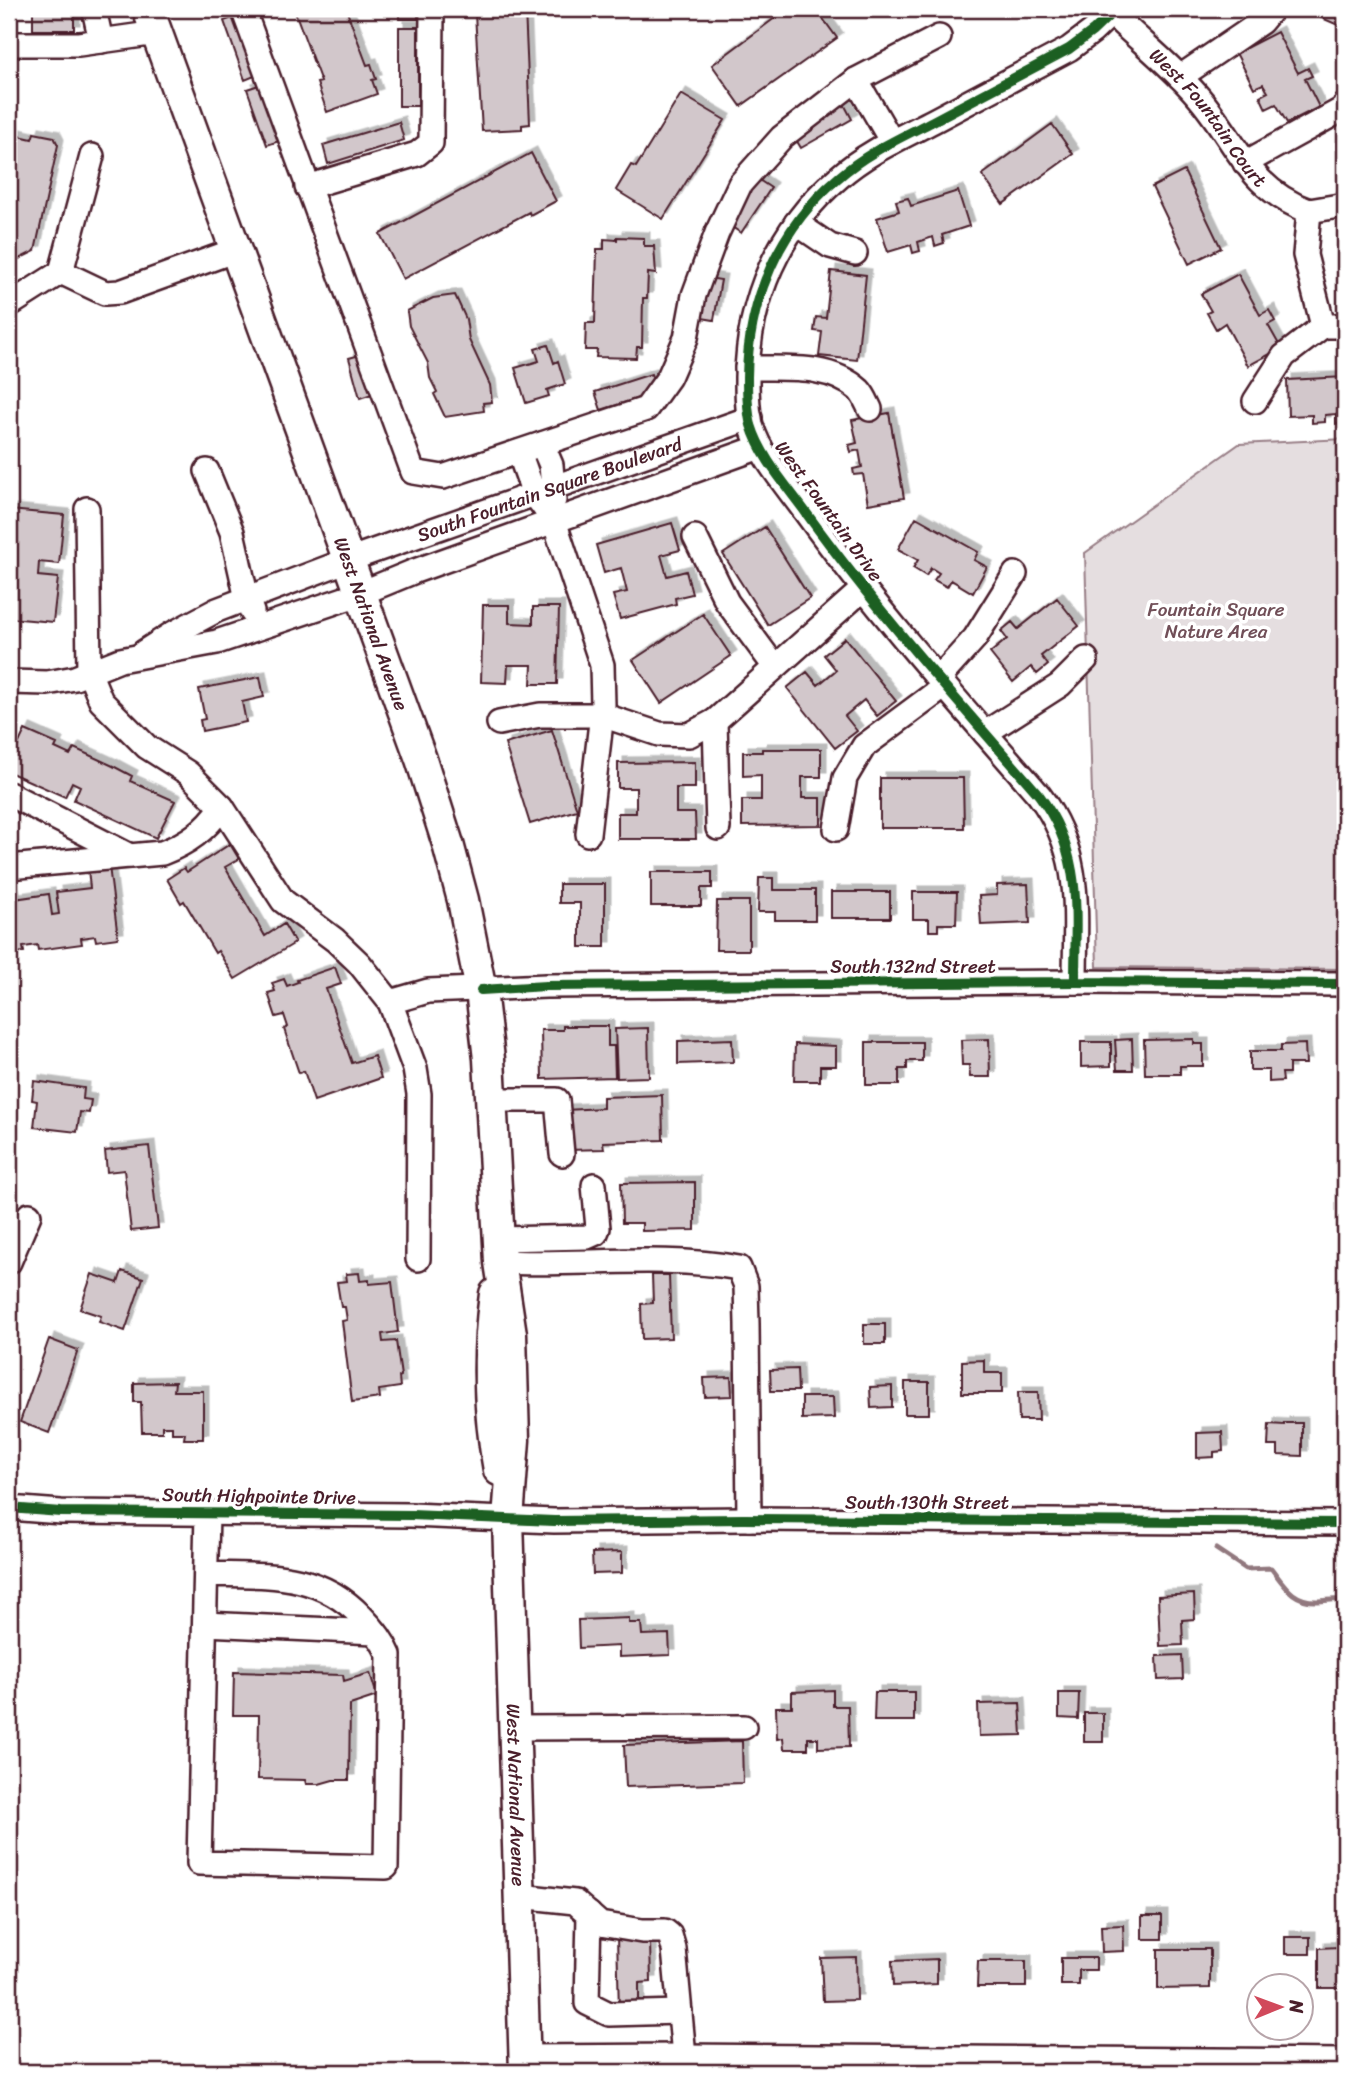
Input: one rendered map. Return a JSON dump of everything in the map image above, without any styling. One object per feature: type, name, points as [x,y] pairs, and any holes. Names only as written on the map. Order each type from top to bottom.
[{"type":"main road","name":"West National Avenue","points":[[153,21],[421,759],[448,844],[481,990],[500,1250],[489,1335],[490,1387],[493,1438],[508,1519],[524,2065]]},
{"type":"street","points":[[94,9],[101,41]]},
{"type":"street","points":[[243,9],[413,472],[443,477],[646,409],[669,377],[686,338],[694,295],[717,233],[740,184],[782,137],[856,80],[939,37]]},
{"type":"street","points":[[307,187],[417,154],[431,143],[432,9]]},
{"type":"street","points":[[1180,77],[1261,22],[1272,9]]},
{"type":"street","name":"West Fountain Court","points":[[1111,10],[1180,77],[1220,125],[1254,176],[1272,192],[1310,211]]},
{"type":"street","name":"West Fountain Drive","points":[[1075,982],[1075,884],[1069,852],[1059,826],[1047,806],[863,589],[760,446],[750,418],[747,368],[752,322],[772,261],[796,223],[837,178],[892,142],[1069,49],[1094,31],[1111,10]]},
{"type":"street","points":[[9,44],[79,44],[101,41],[153,21]]},
{"type":"street","points":[[856,80],[892,142]]},
{"type":"street","points":[[1245,163],[1345,108]]},
{"type":"street","points":[[9,305],[61,272],[92,156]]},
{"type":"street","points":[[1255,401],[1284,356],[1334,326],[1305,255],[1310,211],[1345,205]]},
{"type":"street","points":[[796,223],[830,246],[855,253]]},
{"type":"street","points":[[61,272],[105,293],[120,292],[236,250]]},
{"type":"street","points":[[747,368],[808,369],[836,375],[861,391],[870,409]]},
{"type":"street","name":"South Fountain Square Boulevard","points":[[139,656],[206,616],[247,599],[348,560],[750,418]]},
{"type":"street","points":[[542,444],[551,465],[544,490]]},
{"type":"street","name":"South Fountain Square Boulevard","points":[[139,656],[190,649],[359,594],[760,446]]},
{"type":"street","points":[[519,452],[544,490],[601,665],[602,715],[587,834]]},
{"type":"street","points":[[207,471],[232,533],[247,599],[258,628]]},
{"type":"street","points":[[87,509],[89,672],[101,701],[146,747],[188,773],[222,807],[283,901],[359,963],[390,1002],[415,1069],[419,1094],[418,1259]]},
{"type":"street","points":[[695,537],[727,602],[775,667]]},
{"type":"street","points":[[836,829],[845,778],[864,746],[942,682],[975,638],[1016,575]]},
{"type":"street","points":[[499,723],[540,715],[602,715],[659,734],[689,735],[715,721],[863,589]]},
{"type":"street","points":[[12,689],[75,678],[139,656]]},
{"type":"street","points":[[985,733],[1059,685],[1086,659]]},
{"type":"street","points":[[715,721],[718,828]]},
{"type":"street","points":[[9,794],[130,856]]},
{"type":"street","points":[[9,867],[162,853],[183,845],[205,829],[222,807]]},
{"type":"street","name":"South 132nd Street","points":[[390,1002],[428,991],[560,986],[1075,982],[1345,984]]},
{"type":"street","points":[[491,1100],[557,1100],[562,1154]]},
{"type":"street","points":[[500,1250],[587,1237],[596,1233],[598,1228],[594,1185]]},
{"type":"street","points":[[9,1262],[29,1215]]},
{"type":"street","points":[[500,1250],[542,1264],[694,1262],[739,1268],[746,1286],[749,1519]]},
{"type":"street","name":"South Highpointe Drive","points":[[9,1508],[61,1512],[411,1515],[508,1519]]},
{"type":"street","points":[[206,1574],[281,1577],[320,1586],[345,1599],[383,1641],[389,1655],[386,1867],[199,1863],[207,1513]]},
{"type":"street","name":"South 130th Street","points":[[508,1519],[1345,1522]]},
{"type":"street","points":[[205,1624],[375,1632]]},
{"type":"street","points":[[515,1728],[744,1727]]},
{"type":"street","points":[[520,1896],[575,1902],[600,1924],[642,1931],[665,1931],[670,1935],[674,1949],[684,2056]]},
{"type":"street","points":[[589,1914],[587,2003],[609,2014],[680,2012]]},
{"type":"street","points":[[524,2065],[684,2056],[737,2064],[1345,2062]]},
{"type":"green space","name":"Fountain Square Nature Area","points":[[1345,439],[1345,969],[1097,967],[1085,553],[1239,444]]},
{"type":"building","points":[[33,9],[74,9],[74,30],[33,30]]},
{"type":"building","points":[[294,9],[346,9],[367,65],[371,64],[376,79],[372,80],[377,94],[327,112],[317,83],[321,82]]},
{"type":"building","points":[[399,9],[418,9],[418,19],[399,19]]},
{"type":"building","points":[[470,9],[525,9],[530,124],[522,125],[522,129],[482,131],[475,14],[470,14]]},
{"type":"building","points":[[787,9],[816,9],[837,38],[741,106],[712,65]]},
{"type":"building","points":[[865,9],[953,9],[865,11]]},
{"type":"building","points":[[1301,9],[1345,9],[1345,28]]},
{"type":"building","points":[[241,15],[262,73],[245,80],[224,21]]},
{"type":"building","points":[[399,27],[418,27],[418,106],[399,106]]},
{"type":"building","points":[[1277,32],[1298,73],[1308,68],[1312,76],[1305,79],[1319,107],[1287,123],[1276,104],[1266,109],[1260,96],[1268,92],[1263,84],[1254,88],[1236,53]]},
{"type":"building","points":[[265,83],[285,139],[267,145],[247,89]]},
{"type":"building","points":[[681,94],[725,120],[663,219],[616,190],[631,165],[636,167]]},
{"type":"building","points":[[844,104],[852,119],[801,148],[792,133]]},
{"type":"building","points":[[399,122],[404,140],[328,164],[323,145]]},
{"type":"building","points":[[1052,124],[1073,154],[1003,204],[982,175]]},
{"type":"building","points":[[34,133],[54,137],[58,145],[35,251],[9,264],[9,163],[15,135],[32,139]]},
{"type":"building","points":[[531,153],[556,201],[530,215],[529,212],[403,279],[380,234]]},
{"type":"building","points":[[1184,171],[1221,248],[1189,264],[1152,187]]},
{"type":"building","points":[[756,178],[771,188],[741,233],[726,223]]},
{"type":"building","points":[[958,191],[969,226],[942,235],[944,243],[935,246],[933,237],[918,242],[920,251],[913,253],[911,245],[888,252],[877,218],[899,211],[896,201],[908,198],[911,206]]},
{"type":"building","points":[[617,237],[644,238],[644,246],[654,246],[656,274],[648,273],[647,298],[643,298],[642,347],[637,347],[636,358],[596,357],[597,350],[585,350],[586,323],[595,323],[597,249],[604,249],[604,239],[617,240]]},
{"type":"building","points":[[831,271],[866,275],[857,360],[819,356],[822,332],[814,331],[816,317],[826,318]]},
{"type":"building","points":[[1238,274],[1260,315],[1269,310],[1275,321],[1268,325],[1281,348],[1248,366],[1225,323],[1216,329],[1207,313],[1211,311],[1201,294]]},
{"type":"building","points":[[702,277],[721,280],[714,320],[696,317]]},
{"type":"building","points":[[455,295],[466,319],[469,340],[490,385],[492,402],[483,403],[484,411],[445,417],[434,394],[437,392],[430,378],[428,363],[409,326],[407,311],[433,298]]},
{"type":"building","points":[[548,345],[554,363],[558,361],[565,384],[547,390],[549,396],[526,403],[515,368],[539,361],[535,349]]},
{"type":"building","points":[[367,353],[378,392],[360,398],[349,358]]},
{"type":"building","points":[[651,374],[657,392],[601,410],[595,392]]},
{"type":"building","points":[[1345,377],[1345,423],[1336,424],[1336,414],[1325,415],[1325,422],[1312,423],[1312,415],[1288,416],[1287,380]]},
{"type":"building","points":[[889,413],[904,498],[868,504],[863,474],[854,475],[853,469],[862,467],[859,450],[851,452],[849,445],[857,443],[852,420]]},
{"type":"building","points":[[9,510],[64,515],[59,564],[39,562],[38,576],[58,578],[53,622],[9,618]]},
{"type":"building","points":[[916,517],[978,552],[974,560],[987,567],[973,593],[951,580],[947,587],[934,580],[939,573],[931,568],[926,576],[913,568],[918,560],[898,549]]},
{"type":"building","points":[[672,523],[680,550],[661,555],[667,576],[686,571],[692,594],[675,598],[676,604],[620,619],[613,595],[627,592],[621,568],[604,573],[596,545]]},
{"type":"building","points":[[765,527],[810,598],[768,625],[723,554]]},
{"type":"building","points":[[1057,598],[1079,626],[1041,656],[1048,665],[1037,674],[1031,667],[1013,682],[990,653],[1007,639],[1001,631],[1012,622],[1018,629]]},
{"type":"building","points":[[483,605],[509,605],[509,623],[533,624],[533,607],[559,607],[557,684],[531,684],[532,665],[508,665],[507,683],[481,682]]},
{"type":"building","points":[[703,614],[731,656],[661,703],[633,660]]},
{"type":"building","points":[[845,638],[896,701],[877,716],[864,700],[845,716],[857,731],[835,748],[787,688],[807,672],[818,685],[836,670],[824,655]]},
{"type":"building","points":[[260,677],[264,697],[242,702],[246,722],[202,731],[200,720],[205,719],[199,689]]},
{"type":"building","points":[[25,730],[57,744],[55,748],[70,755],[74,748],[113,766],[132,776],[130,781],[175,801],[156,838],[74,800],[80,786],[72,782],[65,797],[9,772],[9,764]]},
{"type":"building","points":[[552,730],[577,810],[530,824],[505,744]]},
{"type":"building","points":[[762,749],[821,749],[821,777],[802,777],[802,798],[821,798],[821,825],[742,826],[742,800],[761,800],[761,775],[743,776],[743,752],[762,752]]},
{"type":"building","points":[[695,762],[695,788],[676,788],[676,813],[695,813],[696,839],[618,839],[618,813],[636,813],[636,788],[618,788],[618,763]]},
{"type":"building","points":[[880,778],[963,778],[964,828],[880,828]]},
{"type":"building","points":[[230,844],[239,859],[225,867],[265,936],[284,924],[295,943],[235,979],[167,879],[184,868],[187,872]]},
{"type":"building","points":[[109,866],[118,938],[96,941],[95,936],[81,938],[82,944],[38,950],[37,945],[23,947],[24,952],[9,954],[9,881],[14,899],[49,894],[52,915],[59,914],[56,892],[90,888],[88,869]]},
{"type":"building","points":[[651,872],[712,872],[712,888],[701,888],[701,906],[651,906]]},
{"type":"building","points":[[759,878],[773,878],[773,890],[815,890],[815,920],[775,920],[775,912],[758,912]]},
{"type":"building","points":[[559,884],[605,884],[605,947],[580,947],[580,903],[559,903]]},
{"type":"building","points":[[1028,884],[1030,923],[981,925],[979,896],[997,895],[997,885]]},
{"type":"building","points":[[831,892],[890,892],[890,918],[831,918]]},
{"type":"building","points":[[913,892],[957,892],[956,924],[938,924],[938,931],[929,931],[929,919],[913,919]]},
{"type":"building","points":[[717,901],[749,901],[749,950],[716,950]]},
{"type":"building","points":[[335,967],[341,984],[326,989],[352,1063],[374,1056],[381,1078],[314,1101],[304,1071],[299,1073],[284,1029],[288,1027],[284,1015],[276,1017],[268,993],[275,991],[272,983],[284,979],[287,986]]},
{"type":"building","points":[[563,1026],[608,1026],[608,1046],[614,1046],[615,1077],[542,1079],[541,1030],[563,1030]]},
{"type":"building","points":[[648,1028],[649,1077],[617,1078],[615,1029]]},
{"type":"building","points":[[732,1039],[733,1062],[678,1064],[678,1041]]},
{"type":"building","points":[[989,1039],[990,1077],[970,1077],[969,1065],[962,1065],[961,1040]]},
{"type":"building","points":[[1132,1039],[1133,1070],[1117,1070],[1115,1040]]},
{"type":"building","points":[[1194,1039],[1194,1044],[1203,1044],[1203,1066],[1180,1066],[1180,1074],[1145,1074],[1144,1040]]},
{"type":"building","points":[[866,1042],[922,1042],[922,1061],[907,1061],[907,1069],[899,1069],[899,1085],[866,1085]]},
{"type":"building","points":[[1081,1042],[1111,1042],[1111,1066],[1081,1067]]},
{"type":"building","points":[[795,1044],[836,1046],[836,1066],[820,1066],[820,1081],[794,1081]]},
{"type":"building","points":[[1305,1044],[1306,1064],[1289,1064],[1289,1073],[1282,1073],[1283,1081],[1269,1082],[1269,1070],[1250,1070],[1250,1051],[1281,1051],[1281,1045]]},
{"type":"building","points":[[34,1081],[84,1088],[83,1099],[91,1100],[89,1113],[80,1112],[77,1132],[34,1127],[37,1101],[32,1100]]},
{"type":"building","points":[[662,1095],[663,1140],[603,1142],[604,1149],[567,1150],[565,1110],[603,1108],[603,1097]]},
{"type":"building","points":[[149,1146],[158,1228],[131,1231],[124,1170],[107,1172],[105,1151]]},
{"type":"building","points":[[695,1182],[695,1230],[642,1231],[642,1223],[622,1223],[621,1183]]},
{"type":"building","points":[[122,1271],[143,1278],[125,1331],[99,1322],[101,1316],[80,1309],[92,1274],[118,1283]]},
{"type":"building","points":[[359,1273],[360,1281],[369,1280],[369,1284],[392,1282],[398,1332],[382,1334],[383,1342],[396,1341],[401,1376],[400,1387],[379,1390],[380,1398],[352,1402],[342,1321],[347,1320],[345,1307],[341,1307],[337,1282],[347,1281],[346,1274]]},
{"type":"building","points":[[652,1275],[669,1275],[671,1338],[642,1339],[641,1304],[653,1303]]},
{"type":"building","points":[[864,1324],[885,1324],[885,1344],[864,1344]]},
{"type":"building","points":[[49,1339],[78,1350],[49,1433],[20,1422]]},
{"type":"building","points":[[984,1360],[984,1373],[1002,1373],[1002,1393],[962,1393],[962,1361]]},
{"type":"building","points":[[797,1369],[798,1391],[771,1391],[770,1370]]},
{"type":"building","points":[[731,1377],[732,1396],[705,1397],[704,1378]]},
{"type":"building","points":[[175,1382],[174,1391],[203,1391],[203,1439],[184,1439],[185,1433],[172,1433],[172,1426],[162,1426],[162,1432],[142,1432],[141,1402],[134,1402],[134,1383]]},
{"type":"building","points":[[905,1382],[929,1382],[929,1414],[905,1414]]},
{"type":"building","points":[[892,1386],[892,1407],[871,1408],[870,1387]]},
{"type":"building","points":[[1018,1392],[1038,1392],[1039,1420],[1019,1420]]},
{"type":"building","points":[[802,1397],[833,1397],[834,1418],[802,1419]]},
{"type":"building","points":[[1302,1423],[1302,1456],[1278,1455],[1278,1446],[1268,1446],[1269,1424]]},
{"type":"building","points":[[1222,1432],[1223,1451],[1214,1452],[1214,1457],[1197,1458],[1197,1433]]},
{"type":"building","points":[[622,1552],[622,1573],[593,1574],[592,1553]]},
{"type":"building","points":[[1194,1594],[1195,1619],[1182,1620],[1183,1645],[1160,1646],[1158,1596]]},
{"type":"building","points":[[629,1618],[629,1623],[641,1623],[642,1635],[669,1634],[670,1655],[619,1657],[619,1646],[579,1648],[578,1620]]},
{"type":"building","points":[[1182,1655],[1183,1679],[1158,1680],[1157,1656]]},
{"type":"building","points":[[234,1672],[343,1675],[344,1681],[370,1673],[377,1696],[350,1705],[349,1780],[306,1784],[305,1780],[258,1779],[259,1715],[233,1715]]},
{"type":"building","points":[[833,1690],[833,1706],[848,1706],[849,1747],[818,1748],[818,1738],[808,1738],[808,1749],[784,1749],[783,1738],[777,1739],[776,1707],[792,1707],[792,1692]]},
{"type":"building","points":[[875,1692],[914,1692],[914,1721],[874,1721]]},
{"type":"building","points":[[1059,1693],[1079,1693],[1078,1719],[1059,1718]]},
{"type":"building","points":[[1020,1703],[1022,1735],[979,1736],[978,1704]]},
{"type":"building","points":[[1084,1713],[1103,1713],[1103,1742],[1084,1742]]},
{"type":"building","points":[[742,1741],[743,1783],[626,1787],[624,1745]]},
{"type":"building","points":[[1142,1916],[1162,1916],[1162,1939],[1142,1939]]},
{"type":"building","points":[[1123,1925],[1124,1951],[1102,1952],[1101,1926]]},
{"type":"building","points":[[617,1936],[650,1941],[651,1982],[639,1983],[639,2009],[619,2010]]},
{"type":"building","points":[[1285,1937],[1310,1937],[1310,1954],[1285,1954]]},
{"type":"building","points":[[1339,1947],[1339,1988],[1319,1988],[1319,1948]]},
{"type":"building","points":[[1158,1949],[1210,1949],[1210,1988],[1158,1989]]},
{"type":"building","points":[[856,1957],[857,2000],[823,2001],[821,1958]]},
{"type":"building","points":[[1061,1958],[1096,1958],[1096,1970],[1079,1970],[1079,1985],[1061,1985]]},
{"type":"building","points":[[937,1959],[937,1984],[893,1986],[892,1961]]},
{"type":"building","points":[[978,1961],[1026,1961],[1026,1987],[977,1987]]},
{"type":"waterway","points":[[1216,1549],[1246,1569],[1271,1568],[1290,1592],[1302,1599],[1345,1603]]},
{"type":"cycle path","points":[[1075,982],[1074,885],[1064,840],[1053,817],[1039,795],[862,586],[775,471],[761,449],[751,425],[747,377],[753,320],[771,267],[799,219],[817,198],[838,178],[872,153],[1069,49],[1116,9]]},
{"type":"cycle path","points":[[481,990],[546,986],[1075,982],[1345,984]]},
{"type":"cycle path","points":[[9,1508],[61,1512],[411,1515],[554,1521],[744,1519],[1345,1523]]}]
